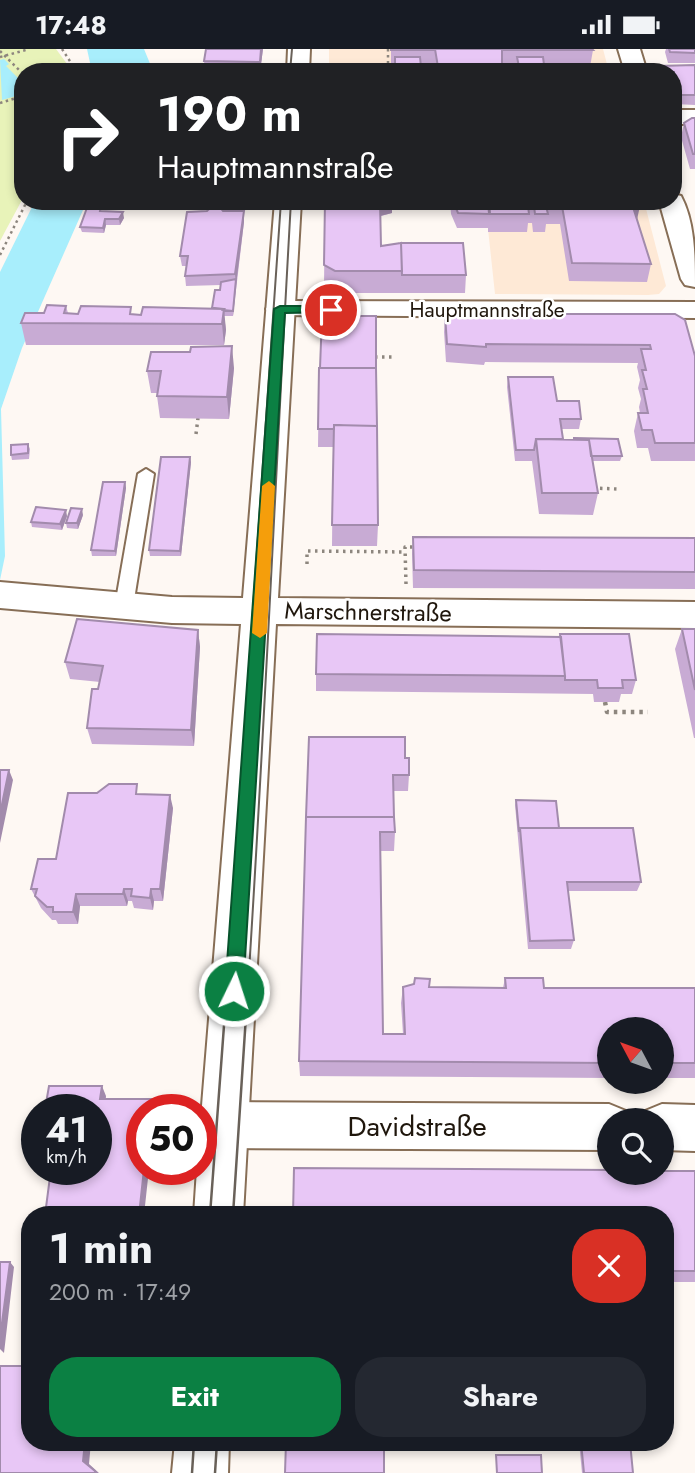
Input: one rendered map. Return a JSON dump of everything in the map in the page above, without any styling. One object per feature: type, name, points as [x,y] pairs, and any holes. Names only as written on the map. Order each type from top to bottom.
[{"type":"main road","points":[[219,1206],[262,611],[287,210]]},
{"type":"main road","points":[[675,210],[695,279]]},
{"type":"main road","name":"Hauptmannstraße","points":[[280,309],[695,310]]},
{"type":"main road","name":"Marschnerstraße","points":[[2,595],[124,606],[262,611],[695,615]]},
{"type":"main road","name":"Davidstraße","points":[[225,1125],[597,1127]]},
{"type":"main road","points":[[674,1127],[695,1128]]},
{"type":"main road","points":[[200,1473],[201,1451]]},
{"type":"lane","points":[[124,606],[146,474]]},
{"type":"path","points":[[0,51],[2,56],[25,49]]},
{"type":"path","points":[[0,255],[22,210]]},
{"type":"path","points":[[375,357],[394,357]]},
{"type":"path","points":[[196,434],[198,418]]},
{"type":"path","points":[[589,488],[617,488]]},
{"type":"path","points":[[407,612],[405,547],[426,547]]},
{"type":"path","points":[[307,564],[307,551],[405,552]]},
{"type":"path","points":[[606,702],[607,712],[648,712]]},
{"type":"shaded area","points":[[329,49],[603,49],[607,63],[329,63]]},
{"type":"shaded area","points":[[486,210],[646,210],[666,286],[659,294],[495,294]]},
{"type":"green space","points":[[0,49],[56,49],[66,63],[14,63],[14,210],[17,210],[0,241]]},
{"type":"water","points":[[87,49],[144,49],[150,63],[90,63]]},
{"type":"water","points":[[4,59],[9,64],[6,66],[14,74],[14,97],[2,100],[0,60]]},
{"type":"water","points":[[31,210],[83,210],[22,348],[1,409],[5,556],[0,580],[0,272]]},
{"type":"building","points":[[206,49],[261,49],[260,62],[204,61]]},
{"type":"building","points":[[434,49],[434,50],[391,50]]},
{"type":"building","points":[[435,49],[502,49],[502,63],[437,63]]},
{"type":"building","points":[[592,49],[593,50],[503,50]]},
{"type":"building","points":[[669,49],[695,49],[695,53],[670,52]]},
{"type":"building","points":[[395,57],[420,57],[421,63],[395,63]]},
{"type":"building","points":[[517,57],[543,57],[544,63],[518,63]]},
{"type":"building","points":[[682,65],[695,65],[695,95],[682,95]]},
{"type":"building","points":[[695,118],[695,154],[684,123]]},
{"type":"building","points":[[86,210],[123,212],[119,219],[105,219],[103,228],[80,227]]},
{"type":"building","points":[[325,210],[380,210],[381,246],[401,243],[402,271],[335,271],[324,265]]},
{"type":"building","points":[[457,210],[489,210],[489,214],[458,213]]},
{"type":"building","points":[[490,210],[528,210],[529,214],[490,214]]},
{"type":"building","points":[[534,210],[547,210],[548,214],[535,214]]},
{"type":"building","points":[[563,210],[634,210],[651,264],[572,263]]},
{"type":"building","points":[[244,211],[235,274],[185,276],[188,256],[180,256],[187,212]]},
{"type":"building","points":[[401,243],[463,243],[466,275],[402,275]]},
{"type":"building","points":[[236,279],[233,311],[212,308],[215,290],[220,290],[221,282]]},
{"type":"building","points":[[47,305],[66,306],[64,313],[78,314],[81,306],[131,307],[130,314],[141,315],[143,307],[224,309],[222,324],[21,323],[25,313],[44,313]]},
{"type":"building","points":[[445,314],[675,314],[685,320],[695,356],[695,443],[655,443],[652,430],[642,430],[638,413],[648,413],[643,389],[647,389],[642,370],[646,370],[641,349],[651,349],[650,345],[486,344],[486,347],[447,344]]},
{"type":"building","points":[[322,316],[376,316],[376,368],[320,368]]},
{"type":"building","points":[[232,346],[227,397],[157,396],[161,371],[147,371],[151,352],[190,352],[191,347]]},
{"type":"building","points":[[319,368],[376,368],[377,426],[334,425],[334,429],[318,429]]},
{"type":"building","points":[[508,377],[553,377],[557,401],[579,401],[581,419],[560,419],[563,439],[536,439],[534,450],[516,450]]},
{"type":"building","points":[[334,425],[377,426],[378,525],[332,525]]},
{"type":"building","points":[[574,438],[618,439],[622,456],[591,456],[589,440]]},
{"type":"building","points":[[536,439],[589,440],[598,493],[542,493]]},
{"type":"building","points":[[28,444],[28,453],[11,455],[11,445]]},
{"type":"building","points":[[161,457],[190,457],[180,551],[149,550]]},
{"type":"building","points":[[103,482],[125,482],[115,551],[91,550]]},
{"type":"building","points":[[36,507],[66,510],[60,524],[31,522]]},
{"type":"building","points":[[71,508],[82,509],[77,523],[66,523]]},
{"type":"building","points":[[413,537],[695,538],[695,572],[414,570]]},
{"type":"building","points":[[77,619],[198,630],[191,730],[87,728],[92,689],[98,689],[103,666],[65,662]]},
{"type":"building","points":[[682,629],[695,629],[695,690]]},
{"type":"building","points":[[317,634],[561,637],[565,676],[316,674]]},
{"type":"building","points":[[560,634],[629,634],[636,680],[622,680],[623,688],[598,688],[597,680],[565,680]]},
{"type":"building","points":[[309,737],[405,737],[405,758],[409,758],[409,775],[393,775],[394,817],[306,817]]},
{"type":"building","points":[[0,770],[9,770],[0,814]]},
{"type":"building","points":[[109,784],[137,784],[136,794],[170,795],[160,889],[151,889],[150,898],[131,896],[132,889],[124,889],[123,894],[76,894],[73,912],[53,912],[53,907],[47,907],[35,896],[37,889],[31,889],[38,859],[56,859],[68,793],[97,793]]},
{"type":"building","points":[[516,800],[556,801],[559,828],[520,828],[519,832]]},
{"type":"building","points":[[306,817],[394,817],[395,832],[380,832],[383,1034],[405,1034],[403,987],[414,984],[415,978],[430,979],[429,987],[506,988],[505,978],[543,978],[544,988],[695,988],[695,1063],[674,1063],[674,1017],[597,1017],[597,1063],[299,1061]]},
{"type":"building","points":[[520,828],[633,828],[641,882],[567,882],[574,940],[530,941]]},
{"type":"building","points":[[49,1086],[102,1086],[101,1094],[48,1094]]},
{"type":"building","points":[[112,1099],[126,1099],[126,1185],[142,1185],[140,1206],[46,1206],[49,1185],[112,1185]]},
{"type":"building","points":[[294,1168],[597,1170],[597,1185],[674,1185],[674,1171],[695,1171],[695,1271],[674,1271],[674,1206],[293,1206]]},
{"type":"building","points":[[0,1262],[10,1262],[0,1338]]},
{"type":"building","points":[[0,1366],[21,1366],[21,1451],[84,1451],[83,1461],[95,1473],[0,1473]]},
{"type":"building","points":[[286,1451],[384,1451],[384,1473],[285,1473]]},
{"type":"building","points":[[582,1451],[631,1451],[633,1473],[584,1473]]},
{"type":"building","points":[[496,1455],[541,1455],[542,1473],[497,1473]]},
{"type":"tram line","points":[[291,63],[292,49]]},
{"type":"tram line","points":[[227,987],[280,210]]},
{"type":"tram line","points":[[248,987],[291,210]]},
{"type":"tram line","points":[[211,1206],[227,985]]},
{"type":"tram line","points":[[234,1206],[248,985]]},
{"type":"tram line","points":[[192,1473],[193,1451]]},
{"type":"tram line","points":[[215,1473],[216,1451]]},
{"type":"slow traffic","points":[[260,633],[269,486]]},
{"type":"route","points":[[234,991],[262,611],[280,309],[331,310]]}]
